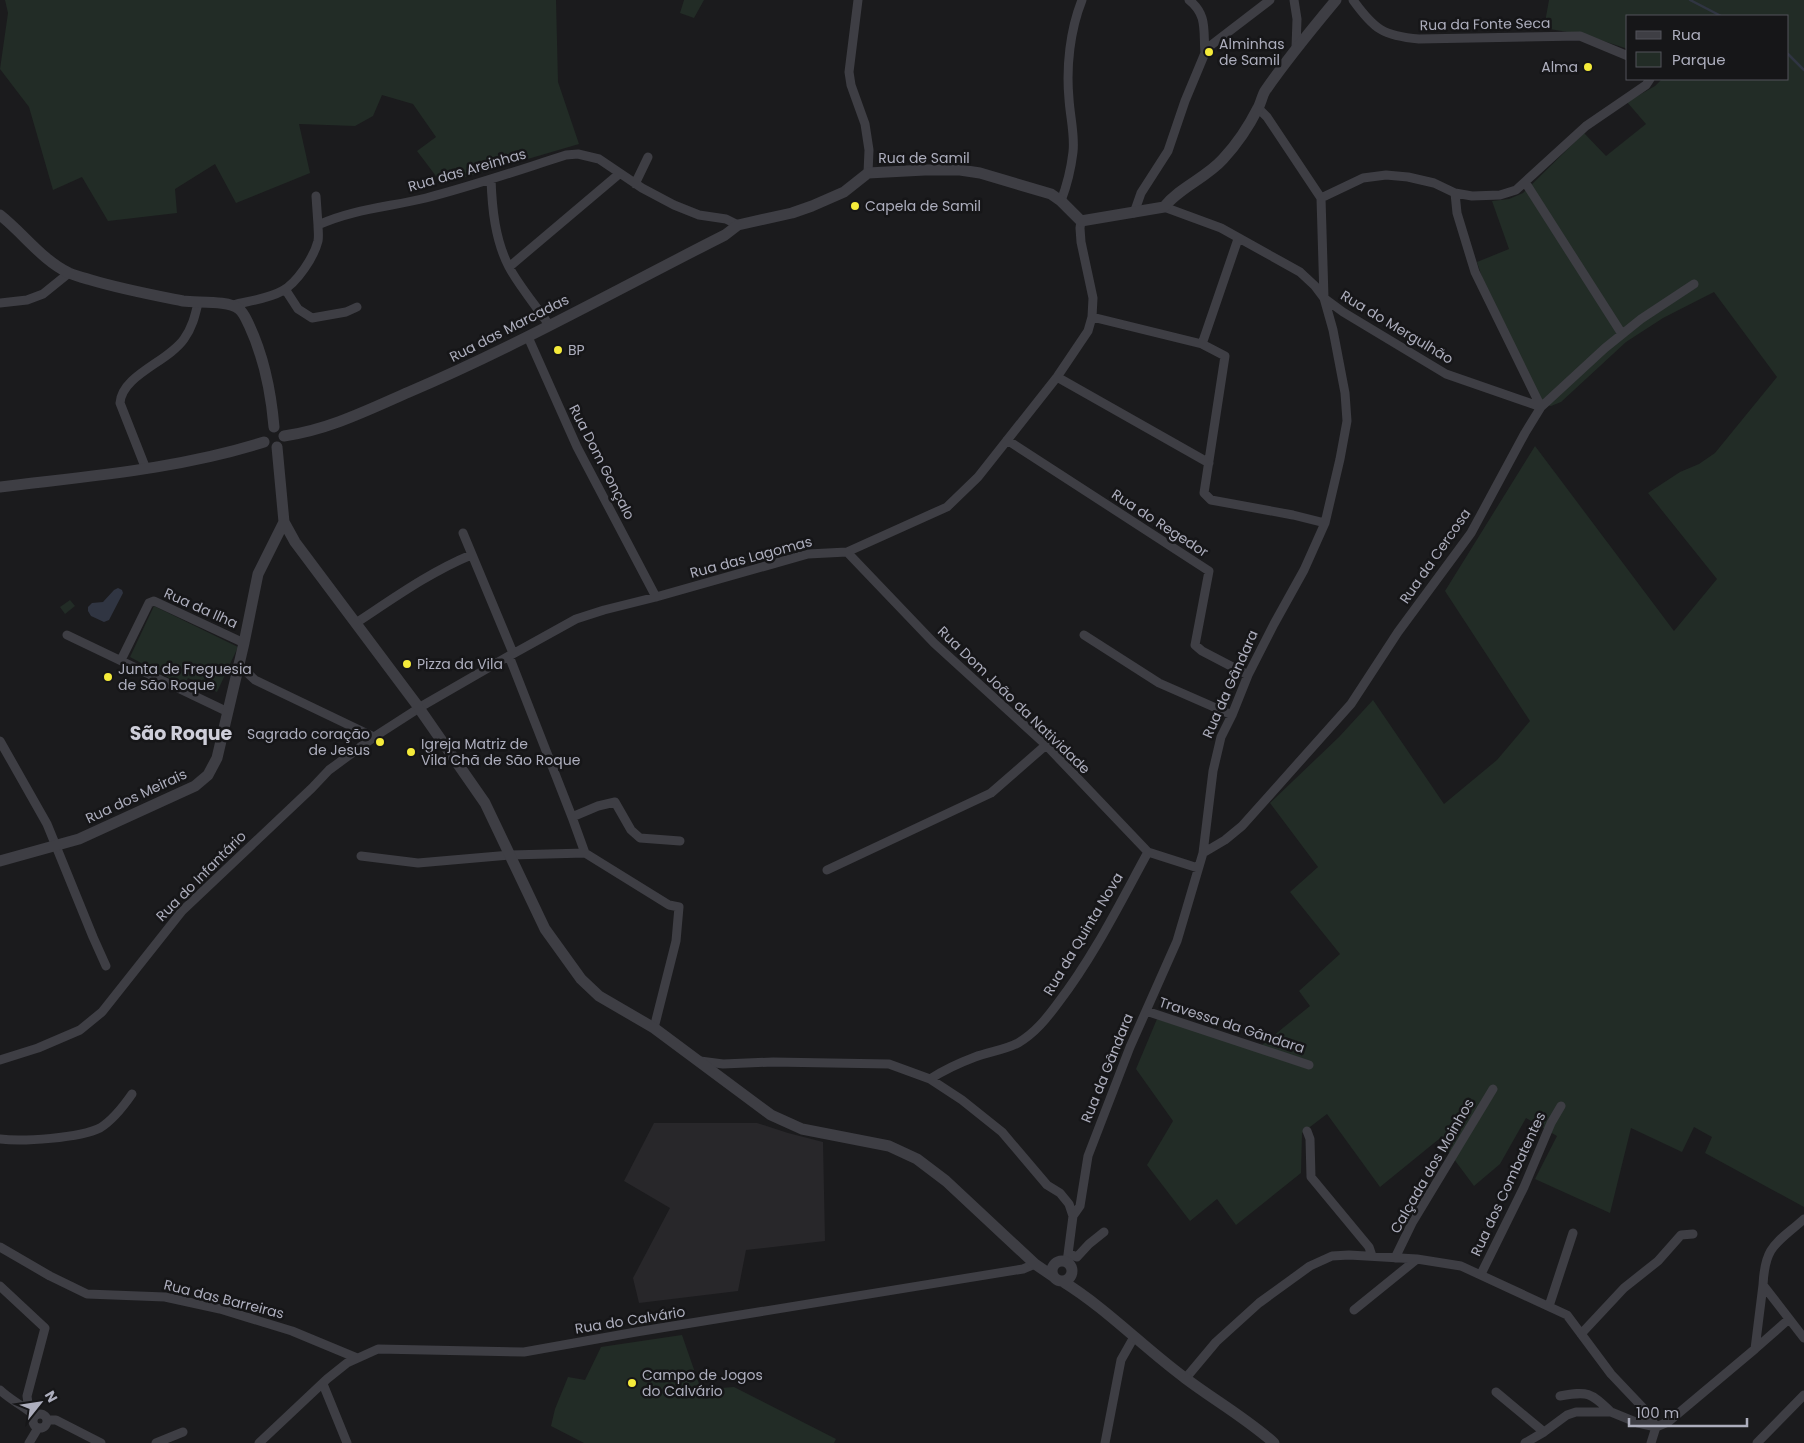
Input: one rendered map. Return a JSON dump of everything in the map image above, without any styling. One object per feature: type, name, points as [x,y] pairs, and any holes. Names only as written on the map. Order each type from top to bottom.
[{"type":"street","points":[[858,0],[849,72],[851,85],[865,124],[869,150],[868,173]]},
{"type":"street","points":[[1061,201],[1070,170],[1073,150],[1068,98],[1069,67],[1077,14],[1082,0]]},
{"type":"street","points":[[1189,0],[1199,9],[1202,16],[1205,53]]},
{"type":"street","points":[[1134,212],[1141,193],[1168,151],[1185,101],[1205,53],[1210,46],[1270,0]]},
{"type":"street","points":[[1294,0],[1298,18],[1296,48]]},
{"type":"street","points":[[1081,221],[1164,206],[1171,198],[1208,173],[1224,159],[1247,128],[1258,108],[1263,93],[1296,48],[1336,0]]},
{"type":"street","name":"Rua da Fonte Seca","points":[[1354,0],[1369,20],[1381,31],[1398,37],[1419,39],[1580,36],[1626,55]]},
{"type":"street","points":[[1321,198],[1363,178],[1386,175],[1408,176],[1434,183],[1455,193],[1472,196],[1500,195],[1516,190],[1586,126],[1646,85],[1649,80]]},
{"type":"street","points":[[1258,108],[1267,117],[1321,198],[1324,298]]},
{"type":"street","name":"Rua das Areinhas","points":[[318,225],[333,218],[362,210],[416,200],[566,155],[578,154],[599,159],[635,184],[674,205],[699,215],[726,219],[738,225]]},
{"type":"street","points":[[635,184],[648,157]]},
{"type":"street","name":"Rua de Samil","points":[[738,225],[792,213],[812,206],[844,192],[868,173],[925,170],[960,170],[980,173],[1051,194],[1081,221]]},
{"type":"street","points":[[509,267],[619,174]]},
{"type":"street","points":[[491,179],[492,207],[498,237],[509,267],[549,325]]},
{"type":"street","points":[[1525,182],[1622,334]]},
{"type":"street","points":[[1455,193],[1457,213],[1475,272],[1541,408]]},
{"type":"street","points":[[0,215],[24,236],[39,253],[69,273],[105,284],[198,303],[232,305],[282,292],[301,273],[314,252],[318,239],[316,196]]},
{"type":"street","name":"Rua da Gândara","points":[[1064,1260],[1073,1216],[1080,1206],[1088,1156],[1130,1047],[1177,941],[1203,853],[1213,771],[1221,737],[1248,675],[1304,570],[1325,523],[1347,421],[1339,361],[1324,298],[1315,286],[1300,272],[1276,257],[1212,223],[1164,206]]},
{"type":"street","name":"Rua das Lagomas","points":[[419,708],[511,654],[576,619],[808,554],[846,552],[947,507],[978,476],[1007,440],[1057,377],[1088,331],[1092,317],[1093,298],[1080,242],[1081,221]]},
{"type":"street","name":"Rua das Marcadas","points":[[284,436],[322,428],[441,379],[528,337],[725,235],[738,225]]},
{"type":"street","points":[[1202,344],[1238,238]]},
{"type":"street","points":[[0,303],[27,300],[43,294],[69,273]]},
{"type":"street","name":"Rua da Cercosa","points":[[1203,853],[1225,840],[1242,826],[1351,704],[1398,632],[1471,533],[1525,433],[1541,408],[1622,334],[1694,284]]},
{"type":"street","points":[[285,289],[298,309],[312,318],[346,312],[357,307]]},
{"type":"street","name":"Rua do Mergulhão","points":[[1324,298],[1446,374],[1541,408]]},
{"type":"street","points":[[146,469],[120,403],[121,394],[129,383],[170,354],[184,340],[194,323],[198,303]]},
{"type":"street","points":[[232,305],[244,315],[259,351],[268,379],[274,427]]},
{"type":"street","points":[[1092,317],[1202,344],[1225,356],[1204,493],[1211,500],[1293,515],[1325,523]]},
{"type":"street","name":"Rua Dom Gonçalo","points":[[528,337],[577,447],[656,597]]},
{"type":"street","points":[[1057,377],[1209,463]]},
{"type":"street","points":[[274,427],[282,431],[284,436],[282,443],[277,447],[271,448],[264,442],[263,437],[269,428],[274,427]]},
{"type":"street","name":"Rua do Regedor","points":[[1007,440],[1209,571],[1195,645],[1202,651],[1248,675]]},
{"type":"street","points":[[0,486],[146,469],[228,453],[264,442]]},
{"type":"street","points":[[277,447],[284,522],[295,542],[419,708],[485,803],[545,929],[581,979],[599,996],[654,1028],[771,1115],[785,1123],[802,1129],[888,1146],[916,1159],[946,1181],[1034,1264],[1062,1278]]},
{"type":"street","name":"Rua dos Meirais","points":[[0,861],[80,839],[195,786],[208,774],[216,758],[228,712],[258,574],[284,522]]},
{"type":"street","points":[[462,533],[511,654],[584,853]]},
{"type":"street","points":[[276,540],[295,542]]},
{"type":"street","name":"Rua Dom João da Natividade","points":[[846,552],[934,643],[1046,745],[1148,852],[1198,868]]},
{"type":"street","points":[[356,623],[427,576],[471,555]]},
{"type":"street","name":"Rua da Ilha","points":[[121,660],[150,603],[154,601],[244,643]]},
{"type":"street","points":[[67,635],[228,712]]},
{"type":"street","points":[[1084,635],[1159,683],[1232,714]]},
{"type":"street","points":[[237,672],[255,680]]},
{"type":"street","points":[[237,672],[374,737]]},
{"type":"street","name":"Rua do Infantário","points":[[0,1060],[38,1048],[80,1030],[102,1012],[182,912],[329,770],[374,737],[419,708]]},
{"type":"street","points":[[0,741],[47,824],[92,937],[106,966]]},
{"type":"street","points":[[827,870],[991,792],[1046,745]]},
{"type":"street","points":[[572,817],[598,806],[615,802],[631,830],[640,838],[680,841]]},
{"type":"street","name":"Rua da Quinta Nova","points":[[930,1079],[947,1069],[974,1058],[1016,1044],[1030,1035],[1041,1024],[1072,985],[1109,924],[1148,852]]},
{"type":"street","points":[[360,856],[418,863],[511,855],[584,853],[669,905],[679,907],[676,941],[654,1028]]},
{"type":"street","name":"Travessa da Gândara","points":[[1146,1012],[1309,1065]]},
{"type":"street","points":[[700,1061],[723,1064],[773,1062],[889,1064],[930,1079],[962,1100],[1002,1132],[1047,1185],[1060,1193],[1069,1204],[1073,1216]]},
{"type":"street","name":"Calçada dos Moinhos","points":[[1395,1258],[1412,1223],[1493,1089]]},
{"type":"street","points":[[0,1138],[35,1140],[99,1128],[117,1113],[132,1094]]},
{"type":"street","name":"Rua dos Combatentes","points":[[1481,1274],[1524,1187],[1551,1123],[1561,1106]]},
{"type":"street","points":[[1307,1131],[1310,1138],[1311,1177],[1370,1247],[1372,1256]]},
{"type":"street","points":[[1755,1349],[1764,1264],[1769,1252],[1776,1244],[1804,1219]]},
{"type":"street","points":[[1034,1264],[1077,1257],[1104,1232]]},
{"type":"street","points":[[1549,1306],[1573,1233]]},
{"type":"street","points":[[1581,1334],[1624,1288],[1658,1260],[1681,1235],[1693,1234]]},
{"type":"street","name":"Rua das Barreiras","points":[[0,1247],[50,1276],[87,1294],[165,1296],[266,1322],[357,1358]]},
{"type":"street","points":[[1186,1379],[1216,1342],[1258,1303],[1310,1266],[1332,1256],[1417,1259],[1461,1266],[1567,1315],[1611,1374],[1647,1412],[1656,1427],[1651,1443]]},
{"type":"street","points":[[1354,1310],[1417,1259]]},
{"type":"street","points":[[1064,1260],[1052,1272],[1081,1293],[1186,1379],[1256,1427],[1274,1443]]},
{"type":"street","points":[[1062,1278],[1071,1266],[1064,1260]]},
{"type":"street","name":"Rua do Calvário","points":[[260,1443],[347,1363],[378,1349],[524,1352],[1023,1269],[1034,1264]]},
{"type":"street","points":[[1763,1285],[1789,1319],[1801,1328],[1804,1338]]},
{"type":"street","points":[[0,1286],[45,1328],[27,1396],[33,1423],[38,1428]]},
{"type":"street","points":[[1560,1396],[1582,1392],[1596,1398],[1611,1412],[1638,1423],[1656,1427],[1668,1422],[1789,1319]]},
{"type":"street","points":[[1105,1443],[1121,1360],[1134,1337]]},
{"type":"street","points":[[323,1384],[347,1443]]},
{"type":"street","points":[[0,1390],[6,1397],[32,1414],[43,1414],[48,1420]]},
{"type":"street","points":[[1496,1392],[1544,1432]]},
{"type":"street","points":[[1757,1443],[1804,1395]]},
{"type":"street","points":[[1525,1443],[1567,1415],[1576,1412],[1611,1412]]},
{"type":"street","points":[[38,1428],[45,1427],[48,1420]]},
{"type":"street","points":[[48,1420],[56,1420],[101,1443]]},
{"type":"street","points":[[29,1443],[38,1428]]},
{"type":"street","points":[[156,1443],[183,1432]]},
{"type":"shaded area","points":[[654,1123],[757,1123],[823,1142],[825,1241],[746,1250],[738,1291],[639,1303],[633,1278],[670,1208],[624,1181]]},
{"type":"green space","points":[[5,0],[556,0],[558,82],[579,144],[442,184],[417,151],[436,137],[413,104],[382,95],[373,116],[355,126],[299,124],[310,173],[236,203],[215,164],[175,189],[177,213],[108,221],[82,177],[53,190],[29,107],[0,69],[8,13]]},
{"type":"green space","points":[[684,0],[704,0],[694,18],[680,13]]},
{"type":"green space","points":[[1549,0],[1804,0],[1804,1207],[1705,1153],[1712,1137],[1694,1127],[1682,1152],[1631,1128],[1610,1213],[1535,1179],[1557,1136],[1526,1118],[1500,1164],[1474,1186],[1439,1139],[1380,1187],[1327,1114],[1302,1133],[1301,1173],[1236,1225],[1217,1199],[1190,1221],[1147,1165],[1173,1121],[1136,1069],[1157,1019],[1257,1049],[1310,1006],[1299,991],[1340,954],[1290,892],[1318,867],[1270,803],[1339,737],[1373,700],[1444,804],[1497,760],[1530,721],[1445,591],[1535,446],[1674,631],[1717,579],[1648,493],[1680,472],[1699,464],[1715,453],[1777,377],[1714,292],[1663,318],[1626,342],[1561,402],[1551,406],[1544,405],[1485,286],[1477,262],[1509,249],[1492,201],[1509,199],[1523,193],[1584,133],[1606,156],[1646,124],[1627,102],[1655,86],[1661,80],[1789,80],[1789,15],[1626,15],[1626,48],[1585,35],[1544,28]]},
{"type":"green space","points":[[70,600],[75,606],[65,614],[60,607]]},
{"type":"green space","points":[[154,606],[238,647],[217,692],[188,678],[184,686],[130,657]]},
{"type":"green space","points":[[682,1335],[699,1384],[708,1389],[734,1387],[836,1439],[834,1443],[584,1443],[551,1426],[555,1409],[568,1377],[585,1380],[601,1347]]},
{"type":"water","points":[[118,588],[123,593],[109,620],[104,622],[91,616],[88,607],[92,603],[103,602]]},
{"type":"waterway","points":[[1690,0],[1719,15]]},
{"type":"waterway","points":[[1789,55],[1804,70]]},
{"type":"place","name":"Alminhas de Samil","points":[[1209,52]]},
{"type":"place","name":"Alma","points":[[1588,67]]},
{"type":"place","name":"Capela de Samil","points":[[855,206]]},
{"type":"place","name":"BP","points":[[558,350]]},
{"type":"place","name":"Pizza da Vila","points":[[407,664]]},
{"type":"place","name":"Junta de Freguesia de São Roque","points":[[108,677]]},
{"type":"place","name":"Sagrado coração de Jesus","points":[[380,742]]},
{"type":"place","name":"Igreja Matriz de Vila Chã de São Roque","points":[[411,752]]},
{"type":"place","name":"Campo de Jogos do Calvário","points":[[632,1383]]},
{"type":"district","name":"São Roque","points":[[181,733]]}]
